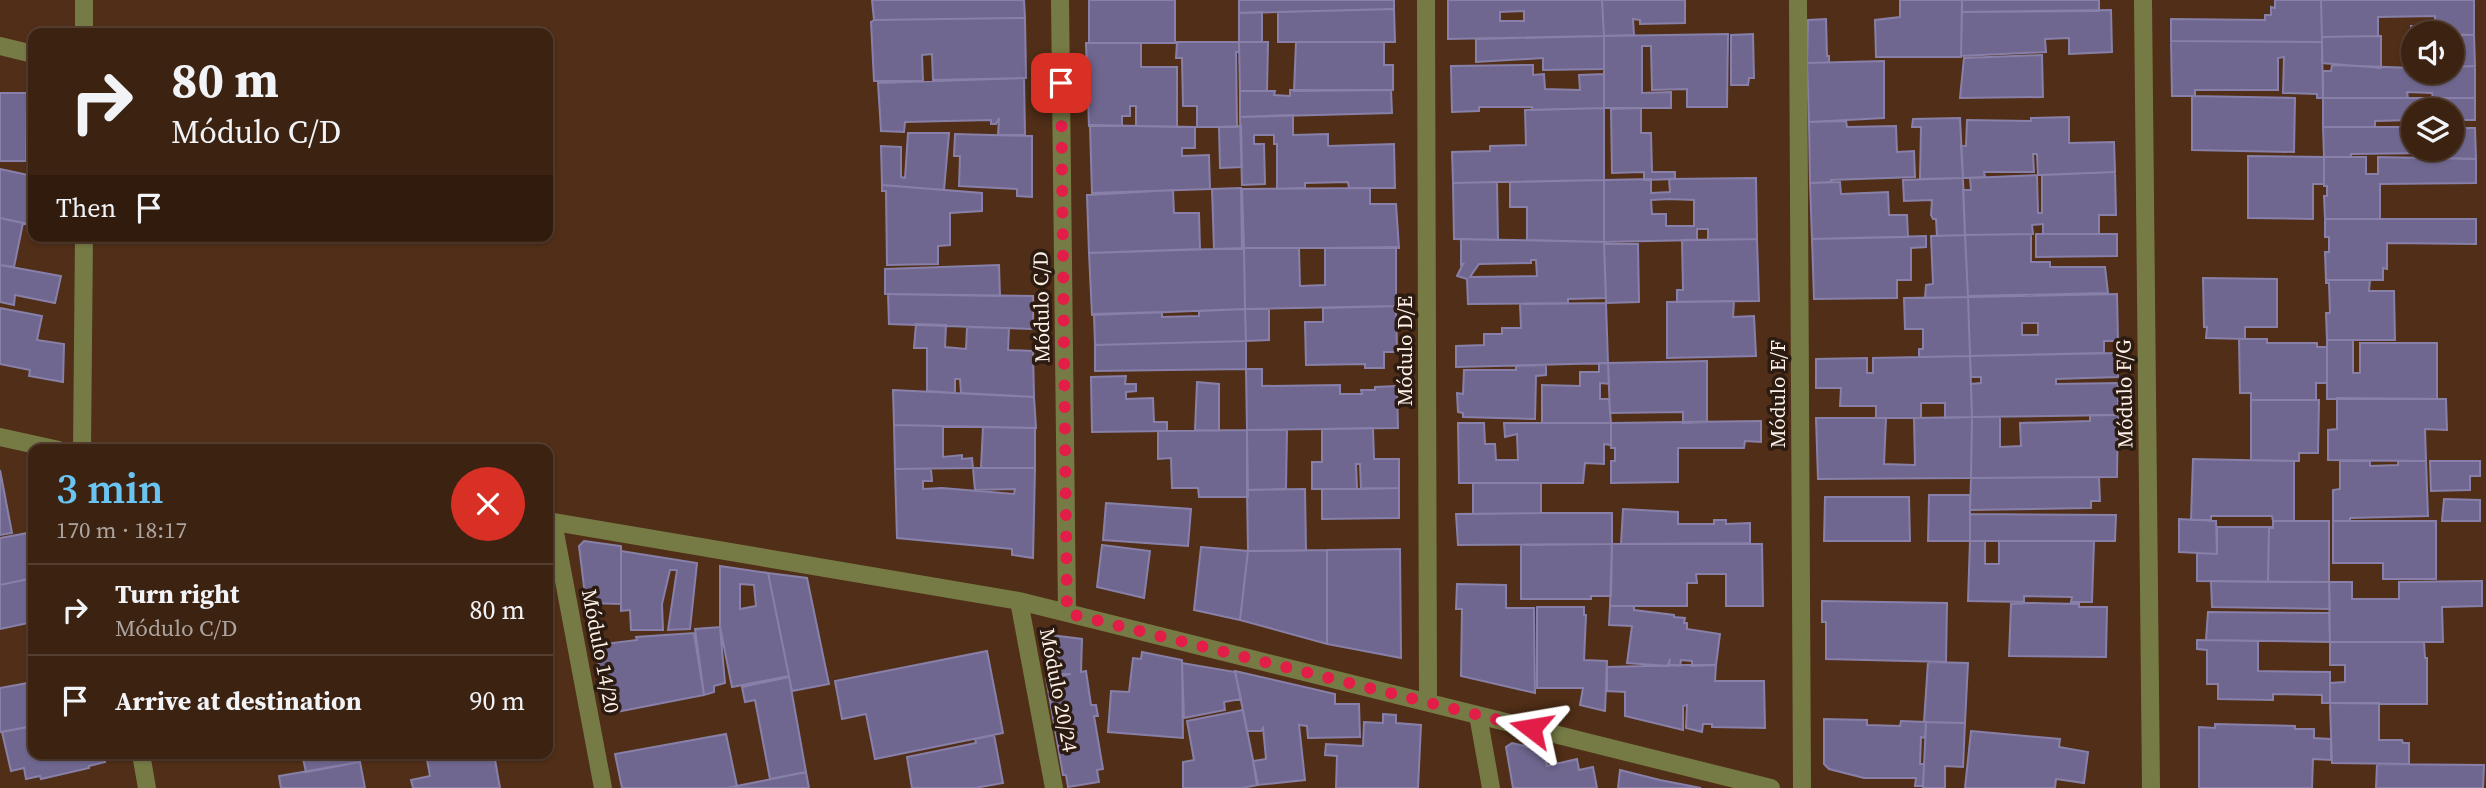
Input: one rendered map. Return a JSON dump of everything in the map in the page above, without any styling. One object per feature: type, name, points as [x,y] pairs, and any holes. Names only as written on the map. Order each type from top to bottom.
[{"type":"street","points":[[84,0],[84,28]]},
{"type":"street","name":"Módulo C/D","points":[[1060,0],[1067,613]]},
{"type":"street","name":"Módulo D/E","points":[[1426,0],[1428,702]]},
{"type":"street","name":"Módulo E/F","points":[[1798,0],[1802,788]]},
{"type":"street","name":"Módulo F/G","points":[[2143,0],[2151,788]]},
{"type":"street","points":[[0,46],[28,53]]},
{"type":"street","points":[[82,444],[84,242]]},
{"type":"street","points":[[0,438],[30,444]]},
{"type":"street","points":[[553,521],[1019,601],[1771,788]]},
{"type":"street","name":"Módulo 14/20","points":[[553,531],[603,788]]},
{"type":"street","name":"Módulo 20/24","points":[[1019,601],[1054,788]]},
{"type":"street","points":[[1478,715],[1491,788]]},
{"type":"street","points":[[142,759],[147,788]]},
{"type":"building","points":[[872,0],[1024,0],[1025,18],[874,20]]},
{"type":"building","points":[[1089,0],[1175,0],[1175,43],[1089,43]]},
{"type":"building","points":[[1239,0],[1394,0],[1394,9],[1239,13]]},
{"type":"building","points":[[1448,0],[1602,0],[1604,36],[1448,39]],"holes":[[[1524,11],[1524,21],[1500,21],[1500,12]]]},
{"type":"building","points":[[1602,0],[1685,0],[1685,23],[1640,24],[1640,20],[1633,19],[1634,35],[1604,36]]},
{"type":"building","points":[[1900,0],[1962,0],[1961,57],[1876,57],[1875,20],[1900,17]]},
{"type":"building","points":[[1962,0],[2099,0],[2099,11],[1962,12]]},
{"type":"building","points":[[2275,0],[2321,0],[2322,42],[2171,41],[2171,19],[2265,20],[2265,15],[2271,15],[2271,7],[2275,8]]},
{"type":"building","points":[[2321,0],[2474,0],[2474,35],[2464,35],[2464,21],[2435,21],[2435,16],[2378,17],[2378,36],[2322,37]]},
{"type":"building","points":[[1394,9],[1395,42],[1278,42],[1278,12]]},
{"type":"building","points":[[2111,10],[2112,52],[2069,54],[2069,38],[2045,39],[2046,52],[1961,56],[1962,12]]},
{"type":"building","points":[[1262,12],[1262,42],[1239,42],[1239,13]]},
{"type":"building","points":[[1025,18],[1026,78],[933,80],[932,54],[922,55],[923,81],[874,81],[871,22],[874,20]]},
{"type":"building","points":[[1826,19],[1829,63],[1807,63],[1808,20]]},
{"type":"building","points":[[1728,34],[1727,107],[1687,107],[1687,89],[1652,90],[1651,46],[1642,46],[1642,93],[1671,92],[1671,108],[1604,108],[1604,36]]},
{"type":"building","points":[[1753,34],[1754,78],[1749,78],[1748,85],[1731,85],[1731,35]]},
{"type":"building","points":[[2464,35],[2474,35],[2475,66],[2464,66]]},
{"type":"building","points":[[1604,36],[1604,69],[1543,70],[1543,58],[1476,62],[1476,39]]},
{"type":"building","points":[[2381,36],[2381,68],[2322,63],[2322,37]]},
{"type":"building","points":[[2171,41],[2322,42],[2323,98],[2317,98],[2317,94],[2283,93],[2284,57],[2278,58],[2278,90],[2195,90],[2195,96],[2172,96]]},
{"type":"building","points":[[1177,42],[1239,42],[1239,52],[1236,52],[1237,127],[1197,127],[1197,106],[1183,106],[1182,58],[1176,58]]},
{"type":"building","points":[[1239,42],[1268,42],[1267,91],[1240,91]]},
{"type":"building","points":[[1296,42],[1384,42],[1384,65],[1393,65],[1393,90],[1294,91]]},
{"type":"building","points":[[1086,43],[1141,43],[1141,67],[1177,67],[1177,127],[1136,126],[1136,106],[1130,106],[1130,116],[1122,116],[1122,126],[1089,126]]},
{"type":"building","points":[[2042,55],[2043,97],[1960,98],[1964,58]]},
{"type":"building","points":[[1884,61],[1884,118],[1809,122],[1807,63]]},
{"type":"building","points":[[1533,65],[1533,75],[1544,74],[1545,89],[1580,90],[1579,75],[1604,74],[1604,108],[1532,110],[1532,107],[1479,107],[1479,111],[1452,112],[1451,66]]},
{"type":"building","points":[[2332,65],[2401,68],[2401,84],[2464,84],[2464,66],[2475,66],[2475,98],[2433,98],[2432,93],[2407,92],[2408,98],[2323,98],[2323,71],[2331,71]]},
{"type":"building","points":[[1024,78],[1025,135],[998,135],[999,118],[996,124],[991,124],[991,120],[905,122],[904,132],[881,131],[878,83]]},
{"type":"building","points":[[1290,90],[1391,90],[1392,113],[1240,117],[1240,91],[1275,91],[1274,95],[1290,96]]},
{"type":"building","points":[[0,93],[27,93],[26,161],[0,161]]},
{"type":"building","points":[[2192,96],[2295,98],[2294,152],[2192,150]]},
{"type":"building","points":[[2323,98],[2401,98],[2401,120],[2375,121],[2375,127],[2323,127]]},
{"type":"building","points":[[2464,98],[2475,98],[2475,120],[2464,120]]},
{"type":"building","points":[[1604,108],[1604,180],[1453,183],[1452,152],[1490,151],[1490,146],[1526,145],[1525,110]]},
{"type":"building","points":[[1641,108],[1641,133],[1651,133],[1652,172],[1675,172],[1675,179],[1644,180],[1644,172],[1612,173],[1611,109]]},
{"type":"building","points":[[1293,115],[1293,135],[1328,134],[1328,146],[1394,144],[1395,188],[1349,188],[1348,182],[1305,183],[1305,188],[1277,189],[1277,144],[1274,144],[1274,135],[1254,135],[1254,144],[1264,144],[1265,184],[1242,185],[1240,117]]},
{"type":"building","points":[[2069,117],[2069,143],[2114,142],[2115,172],[2038,175],[2037,154],[2033,154],[2034,172],[1984,172],[1985,177],[1963,178],[1961,145],[1966,146],[1967,120],[2031,121],[2031,118]]},
{"type":"building","points":[[1960,118],[1963,178],[1920,179],[1921,127],[1912,127],[1913,119]]},
{"type":"building","points":[[1846,121],[1847,127],[1896,126],[1897,152],[1914,151],[1915,177],[1810,183],[1809,122]]},
{"type":"building","points":[[1090,125],[1195,127],[1195,148],[1182,148],[1182,156],[1209,155],[1210,189],[1092,193]]},
{"type":"building","points":[[1241,126],[1242,167],[1220,168],[1219,127]]},
{"type":"building","points":[[2323,127],[2401,127],[2401,153],[2324,157]]},
{"type":"building","points":[[2464,128],[2475,128],[2476,159],[2464,159]]},
{"type":"building","points":[[908,133],[949,133],[944,190],[882,185],[881,146],[901,147],[901,177],[905,178]]},
{"type":"building","points":[[955,134],[1032,136],[1032,197],[1017,196],[1017,189],[959,186],[960,156],[954,156]]},
{"type":"building","points":[[2248,156],[2324,157],[2324,184],[2313,184],[2313,219],[2248,218]]},
{"type":"building","points":[[2324,157],[2366,157],[2366,174],[2378,174],[2378,157],[2401,157],[2401,161],[2476,159],[2476,183],[2380,184],[2380,219],[2325,219],[2324,196],[2327,196],[2327,186],[2324,186]]},
{"type":"building","points":[[0,169],[28,175],[28,224],[0,218]]},
{"type":"building","points":[[2115,172],[2116,215],[2099,215],[2099,234],[2043,234],[2043,224],[2032,225],[2033,234],[1965,235],[1963,190],[1971,190],[1970,178],[2037,175],[2038,213],[2042,213],[2042,175]]},
{"type":"building","points":[[1756,178],[1757,239],[1708,240],[1708,229],[1697,229],[1697,240],[1604,242],[1604,180],[1651,179],[1651,193],[1670,192],[1669,179]],"holes":[[[1651,200],[1694,200],[1694,226],[1666,226],[1666,214],[1652,214]]]},
{"type":"building","points":[[1963,178],[1965,235],[1937,236],[1936,219],[1931,215],[1932,200],[1904,201],[1903,180]]},
{"type":"building","points":[[1604,180],[1604,242],[1527,240],[1527,207],[1510,207],[1510,182]]},
{"type":"building","points":[[1497,182],[1498,240],[1454,239],[1453,183]]},
{"type":"building","points":[[1840,182],[1841,194],[1888,192],[1889,215],[1907,215],[1908,237],[1812,239],[1810,183]]},
{"type":"building","points":[[882,185],[982,193],[982,211],[950,213],[950,245],[938,246],[938,264],[887,265],[886,191],[882,191]]},
{"type":"building","points":[[1241,188],[1242,249],[1214,249],[1212,189]]},
{"type":"building","points":[[1370,188],[1370,204],[1396,204],[1399,248],[1244,248],[1242,189]]},
{"type":"building","points":[[1173,190],[1174,213],[1199,213],[1200,249],[1089,253],[1087,195]]},
{"type":"building","points":[[0,218],[23,223],[14,267],[0,265]]},
{"type":"building","points":[[2325,219],[2476,219],[2476,244],[2387,243],[2387,269],[2383,268],[2383,280],[2326,280],[2325,252],[2329,252],[2329,237],[2325,237]]},
{"type":"building","points":[[2031,234],[2031,262],[2050,262],[2050,267],[2105,267],[2108,293],[1968,296],[1965,235]]},
{"type":"building","points":[[2036,234],[2117,234],[2117,256],[2036,257]]},
{"type":"building","points":[[1965,235],[1968,297],[1925,298],[1926,285],[1933,284],[1931,236]]},
{"type":"building","points":[[1926,236],[1926,247],[1911,248],[1911,280],[1897,280],[1897,298],[1814,299],[1812,239]]},
{"type":"building","points":[[1461,239],[1604,242],[1606,298],[1568,299],[1568,303],[1468,304],[1467,279],[1457,276],[1463,264],[1461,265]],"holes":[[[1531,260],[1536,260],[1537,276],[1470,277],[1479,264],[1531,263]]]},
{"type":"building","points":[[1757,239],[1759,301],[1677,302],[1677,290],[1683,290],[1682,240]]},
{"type":"building","points":[[1604,244],[1638,244],[1639,302],[1606,303]]},
{"type":"building","points":[[1396,247],[1396,306],[1245,309],[1244,248],[1299,248],[1300,286],[1325,285],[1325,248]]},
{"type":"building","points":[[1244,248],[1245,309],[1092,315],[1089,253]]},
{"type":"building","points":[[0,265],[61,276],[55,303],[15,295],[14,305],[0,302]]},
{"type":"building","points":[[999,265],[1000,296],[885,294],[885,269]]},
{"type":"building","points":[[2203,278],[2277,279],[2277,327],[2245,327],[2245,339],[2206,338]]},
{"type":"building","points":[[2326,280],[2370,280],[2369,291],[2394,291],[2395,340],[2327,340],[2326,313],[2330,313],[2329,283],[2326,283]]},
{"type":"building","points":[[888,294],[1033,296],[1033,329],[889,324]]},
{"type":"building","points":[[2117,294],[2118,341],[2104,341],[2104,353],[1970,356],[1968,297]],"holes":[[[2022,323],[2038,323],[2038,335],[2022,335]]]},
{"type":"building","points":[[1968,297],[1970,356],[1919,357],[1919,349],[1923,349],[1923,329],[1905,329],[1904,298]]},
{"type":"building","points":[[1734,301],[1733,317],[1754,316],[1756,356],[1667,358],[1667,302]]},
{"type":"building","points":[[1606,303],[1608,363],[1456,367],[1456,346],[1484,345],[1484,334],[1502,334],[1502,328],[1521,328],[1520,304]]},
{"type":"building","points":[[1396,306],[1397,352],[1384,352],[1384,368],[1365,368],[1365,364],[1306,365],[1305,322],[1323,322],[1323,308]]},
{"type":"building","points":[[0,308],[42,316],[37,340],[64,344],[63,382],[29,376],[30,370],[0,364]]},
{"type":"building","points":[[1245,309],[1246,341],[1095,345],[1094,314],[1162,312],[1162,317],[1199,316],[1199,311]]},
{"type":"building","points":[[1245,309],[1269,309],[1269,340],[1246,341]]},
{"type":"building","points":[[916,324],[946,325],[945,347],[966,349],[967,327],[1009,328],[1008,350],[1033,351],[1034,397],[961,393],[960,379],[955,379],[955,393],[927,391],[927,348],[914,348]]},
{"type":"building","points":[[2239,339],[2267,339],[2267,343],[2317,343],[2317,347],[2327,347],[2327,383],[2316,383],[2316,400],[2251,400],[2251,393],[2240,393]]},
{"type":"building","points":[[2327,340],[2353,340],[2353,373],[2360,373],[2360,343],[2437,343],[2437,399],[2327,399]]},
{"type":"building","points":[[1246,341],[1246,369],[1095,371],[1095,345]]},
{"type":"building","points":[[2118,353],[2118,377],[2056,379],[2056,384],[2118,383],[2118,415],[1972,417],[1971,384],[1981,383],[1981,377],[1971,377],[1970,356]]},
{"type":"building","points":[[1970,356],[1972,417],[1945,418],[1945,403],[1921,403],[1921,418],[1876,418],[1876,406],[1840,406],[1841,388],[1816,388],[1816,359],[1867,358],[1867,373],[1873,373],[1873,358]]},
{"type":"building","points":[[1707,361],[1707,422],[1683,423],[1683,412],[1610,413],[1608,363]]},
{"type":"building","points":[[1599,363],[1608,363],[1609,384],[1600,383],[1600,399],[1609,399],[1611,423],[1542,423],[1542,385],[1580,386],[1580,372],[1599,372]]},
{"type":"building","points":[[1546,365],[1546,375],[1536,376],[1535,419],[1463,417],[1463,413],[1458,412],[1457,393],[1463,394],[1464,370],[1516,370],[1516,366]]},
{"type":"building","points":[[1246,369],[1262,369],[1262,386],[1340,385],[1340,394],[1362,394],[1361,390],[1397,386],[1398,428],[1247,430]]},
{"type":"building","points":[[1126,376],[1125,384],[1136,384],[1136,391],[1126,392],[1126,399],[1153,398],[1154,422],[1167,422],[1167,431],[1092,432],[1091,377]]},
{"type":"building","points":[[1197,382],[1219,384],[1219,431],[1195,430]]},
{"type":"building","points":[[893,390],[1034,397],[1036,428],[894,425]]},
{"type":"building","points":[[2337,398],[2446,399],[2447,430],[2425,429],[2426,461],[2328,460],[2328,430],[2337,429]]},
{"type":"building","points":[[2251,400],[2319,400],[2318,453],[2299,453],[2299,461],[2251,460]]},
{"type":"building","points":[[2090,415],[2118,415],[2117,477],[1971,478],[1972,417],[2000,417],[2000,447],[2021,446],[2020,423],[2090,421]]},
{"type":"building","points":[[1972,417],[1971,478],[1818,479],[1816,418],[1886,418],[1884,464],[1915,465],[1914,418]]},
{"type":"building","points":[[1761,421],[1761,442],[1745,441],[1744,448],[1678,448],[1678,482],[1611,483],[1611,461],[1615,461],[1615,448],[1611,448],[1611,423]]},
{"type":"building","points":[[1458,423],[1484,423],[1485,444],[1495,444],[1496,460],[1518,460],[1517,434],[1505,437],[1504,423],[1611,423],[1611,445],[1604,444],[1604,464],[1585,463],[1583,483],[1459,483]]},
{"type":"building","points":[[894,425],[943,426],[943,457],[962,455],[962,459],[972,458],[973,468],[895,469]]},
{"type":"building","points":[[983,427],[1035,428],[1035,468],[981,468]]},
{"type":"building","points":[[1373,428],[1374,459],[1399,459],[1399,488],[1361,489],[1360,464],[1356,464],[1357,489],[1312,489],[1312,462],[1322,462],[1322,429]]},
{"type":"building","points":[[1247,430],[1248,497],[1199,497],[1198,488],[1172,488],[1171,458],[1158,459],[1158,431]]},
{"type":"building","points":[[1247,430],[1287,430],[1286,489],[1247,490]]},
{"type":"building","points":[[2193,459],[2294,461],[2294,521],[2273,521],[2272,516],[2211,516],[2211,520],[2191,520]]},
{"type":"building","points":[[2340,461],[2370,461],[2370,466],[2398,465],[2398,461],[2426,461],[2428,516],[2350,518],[2350,521],[2333,521],[2333,490],[2340,489]]},
{"type":"building","points":[[2430,461],[2480,461],[2480,476],[2470,476],[2470,490],[2431,491]]},
{"type":"building","points":[[973,468],[1035,468],[1033,558],[1012,555],[1012,549],[897,538],[895,469],[931,469],[932,481],[923,481],[923,489],[1014,494],[1015,489],[975,490]]},
{"type":"building","points":[[0,470],[12,533],[0,535]]},
{"type":"building","points":[[2099,477],[2100,501],[2091,501],[2091,508],[1970,510],[1971,478]]},
{"type":"building","points":[[1473,483],[1541,483],[1541,513],[1473,514]]},
{"type":"building","points":[[1399,488],[1399,518],[1322,519],[1322,489]]},
{"type":"building","points":[[1305,489],[1306,551],[1248,551],[1247,490]]},
{"type":"building","points":[[1929,495],[1970,495],[1970,541],[1928,541]]},
{"type":"building","points":[[1825,497],[1909,497],[1910,541],[1824,541]]},
{"type":"building","points":[[2444,499],[2480,500],[2480,521],[2442,521]]},
{"type":"building","points":[[1106,503],[1191,509],[1188,546],[1103,540]]},
{"type":"building","points":[[1623,509],[1678,512],[1678,524],[1714,524],[1714,520],[1726,520],[1726,524],[1750,523],[1750,543],[1621,544]]},
{"type":"building","points":[[1612,513],[1612,544],[1458,545],[1456,514]]},
{"type":"building","points":[[1970,514],[2116,515],[2115,541],[1970,541]]},
{"type":"building","points":[[2179,519],[2216,521],[2217,554],[2179,552]]},
{"type":"building","points":[[2273,521],[2329,521],[2329,582],[2268,582],[2269,528],[2273,528]]},
{"type":"building","points":[[2333,521],[2436,521],[2436,579],[2383,579],[2383,563],[2333,563]]},
{"type":"building","points":[[2217,527],[2272,527],[2269,528],[2268,582],[2197,581],[2197,553],[2217,554]]},
{"type":"building","points":[[28,533],[28,579],[0,585],[0,538]]},
{"type":"building","points":[[584,541],[621,546],[621,604],[586,603],[579,546]]},
{"type":"building","points":[[1970,541],[1985,541],[1985,564],[1999,564],[1999,541],[2094,541],[2092,602],[2071,602],[2072,597],[2024,596],[2024,602],[1968,601]]},
{"type":"building","points":[[1612,544],[1611,596],[1591,596],[1591,599],[1521,599],[1521,545]]},
{"type":"building","points":[[1612,544],[1762,544],[1763,606],[1726,606],[1726,574],[1696,574],[1697,583],[1687,583],[1687,606],[1610,606]]},
{"type":"building","points":[[1102,545],[1150,551],[1144,598],[1097,587]]},
{"type":"building","points":[[1201,547],[1248,551],[1240,620],[1194,610]]},
{"type":"building","points":[[1400,549],[1401,658],[1327,644],[1327,550]]},
{"type":"building","points":[[1327,550],[1327,644],[1240,620],[1248,551]]},
{"type":"building","points":[[621,551],[697,563],[690,629],[668,630],[677,570],[670,570],[662,604],[663,630],[631,630],[630,610],[621,611]]},
{"type":"building","points":[[720,566],[768,573],[789,676],[732,687],[720,627]],"holes":[[[740,584],[754,585],[756,606],[740,609]]]},
{"type":"building","points":[[768,573],[807,578],[829,684],[792,691]]},
{"type":"building","points":[[28,579],[28,623],[0,629],[0,585]]},
{"type":"building","points":[[2211,581],[2329,582],[2330,609],[2212,607]]},
{"type":"building","points":[[2482,581],[2482,606],[2442,607],[2443,642],[2330,642],[2329,582],[2352,582],[2352,599],[2399,599],[2399,582]]},
{"type":"building","points":[[1457,584],[1506,585],[1506,608],[1534,608],[1535,693],[1461,676],[1462,609],[1456,609]]},
{"type":"building","points":[[1822,601],[1947,603],[1946,662],[1826,659],[1826,622],[1822,622]]},
{"type":"building","points":[[2011,604],[2107,607],[2106,657],[2009,656]]},
{"type":"building","points":[[1610,606],[1634,606],[1634,610],[1674,615],[1685,618],[1687,629],[1720,634],[1716,665],[1692,666],[1692,661],[1681,660],[1680,666],[1669,665],[1670,659],[1668,666],[1627,663],[1632,626],[1609,625]]},
{"type":"building","points":[[1537,607],[1584,607],[1584,660],[1607,661],[1605,711],[1580,705],[1583,688],[1537,688]]},
{"type":"building","points":[[2208,612],[2329,613],[2330,642],[2206,640]]},
{"type":"building","points":[[720,627],[725,683],[714,686],[714,692],[704,695],[695,629]]},
{"type":"building","points":[[694,633],[704,695],[606,714],[596,645],[637,640],[636,637]]},
{"type":"building","points":[[1051,635],[1082,639],[1081,672],[1086,671],[1091,705],[1096,705],[1098,716],[1094,716],[1103,769],[1097,770],[1099,782],[1068,787],[1066,775],[1063,775],[1046,678],[1071,674],[1049,674]]},
{"type":"building","points":[[2197,640],[2258,641],[2258,671],[2330,672],[2330,703],[2322,703],[2322,695],[2273,694],[2273,700],[2218,699],[2218,684],[2207,684],[2207,650],[2197,649]]},
{"type":"building","points":[[2330,642],[2424,642],[2427,658],[2427,704],[2330,703],[2330,683],[2345,682],[2345,665],[2330,665]]},
{"type":"building","points":[[987,651],[1003,733],[875,759],[866,714],[842,719],[835,681]]},
{"type":"building","points":[[1142,652],[1182,660],[1183,738],[1108,732],[1111,691],[1129,692],[1133,658],[1141,659]]},
{"type":"building","points":[[1928,662],[1968,663],[1965,723],[1924,722]]},
{"type":"building","points":[[1182,663],[1235,672],[1241,699],[1224,702],[1225,710],[1184,718]]},
{"type":"building","points":[[1716,665],[1715,681],[1764,681],[1765,728],[1712,727],[1712,724],[1703,724],[1702,732],[1686,728],[1687,705],[1683,706],[1683,730],[1625,716],[1625,692],[1607,691],[1607,667]]},
{"type":"building","points":[[1235,671],[1335,694],[1335,704],[1359,704],[1360,737],[1308,738],[1307,726],[1299,725],[1305,780],[1257,785],[1253,761],[1266,759],[1263,728],[1261,731],[1247,731]]},
{"type":"building","points":[[789,677],[806,772],[770,779],[755,700],[745,702],[742,687]]},
{"type":"building","points":[[28,683],[28,727],[0,732],[0,688]]},
{"type":"building","points":[[2330,703],[2379,703],[2379,740],[2402,740],[2403,743],[2409,743],[2409,764],[2332,763]]},
{"type":"building","points":[[1243,710],[1258,785],[1242,788],[1183,788],[1183,762],[1194,760],[1187,721]]},
{"type":"building","points":[[1383,714],[1396,715],[1396,723],[1421,725],[1418,788],[1336,788],[1337,756],[1325,755],[1326,744],[1363,746],[1364,722],[1383,723]]},
{"type":"building","points":[[1824,719],[1867,720],[1867,725],[1900,726],[1901,721],[1926,722],[1925,738],[1921,737],[1920,764],[1924,764],[1923,786],[1915,786],[1916,778],[1864,778],[1829,769],[1824,764]]},
{"type":"building","points":[[1926,722],[1965,723],[1963,767],[1945,766],[1945,788],[1923,788]]},
{"type":"building","points":[[2215,724],[2314,729],[2314,738],[2331,739],[2331,760],[2313,759],[2312,788],[2199,788],[2199,727],[2215,728]]},
{"type":"building","points":[[28,727],[28,759],[104,759],[105,762],[41,779],[40,776],[26,779],[24,768],[11,771],[2,732]]},
{"type":"building","points":[[1971,731],[2060,739],[2059,747],[2088,752],[2084,783],[2056,779],[2055,788],[1965,788]]},
{"type":"building","points":[[726,734],[737,786],[622,788],[615,754]]},
{"type":"building","points":[[994,735],[1003,783],[975,788],[912,788],[907,757],[976,743],[975,739]]},
{"type":"building","points":[[1512,743],[1545,751],[1547,766],[1577,759],[1579,770],[1593,767],[1597,788],[1513,788],[1506,747]]},
{"type":"building","points":[[303,759],[360,759],[360,762],[306,772]]},
{"type":"building","points":[[427,759],[495,759],[500,788],[413,788],[411,780],[430,776]]},
{"type":"building","points":[[360,762],[365,788],[281,788],[279,776]]},
{"type":"building","points":[[2377,764],[2484,765],[2483,788],[2376,788]]},
{"type":"building","points":[[1620,770],[1660,780],[1701,788],[1618,788]]},
{"type":"building","points":[[806,772],[809,788],[735,788],[737,786]]},
{"type":"route","points":[[1061,83],[1067,613],[1531,728]]}]
